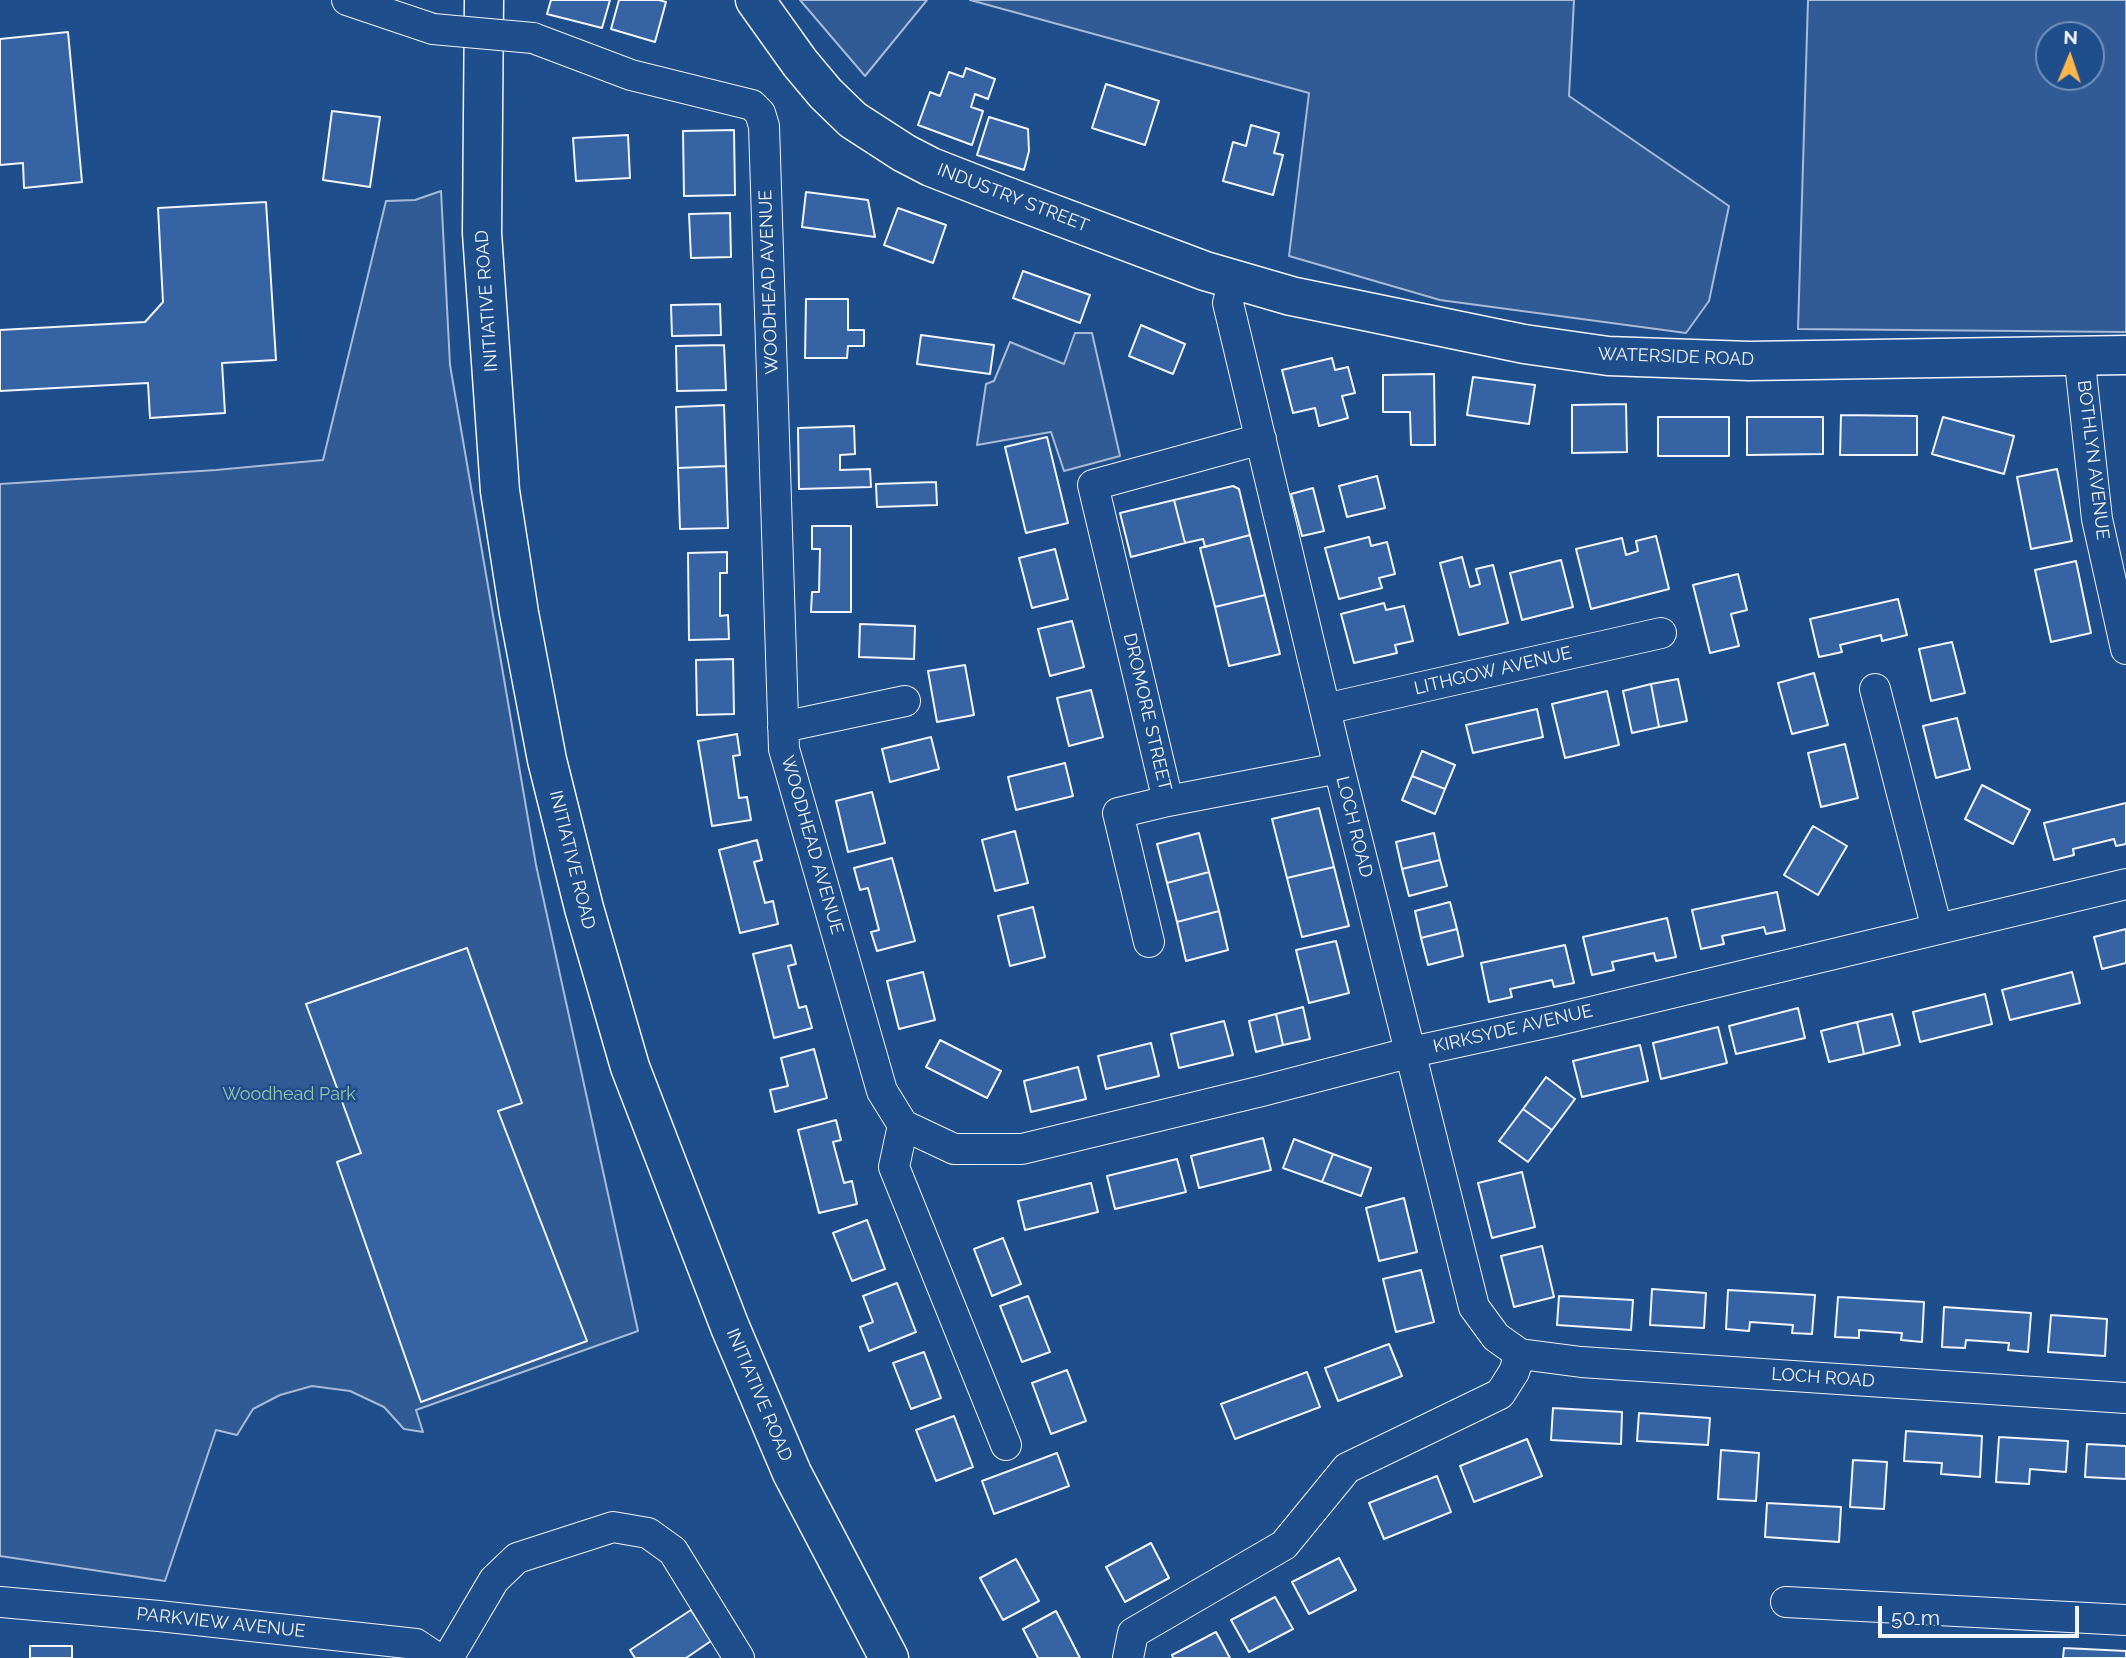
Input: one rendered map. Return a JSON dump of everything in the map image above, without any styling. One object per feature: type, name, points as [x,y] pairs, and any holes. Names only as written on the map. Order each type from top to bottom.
[{"type":"main road","name":"INDUSTRY STREET","points":[[755,0],[813,80],[853,120],[904,153],[931,167],[1234,280]]},
{"type":"main road","name":"INITIATIVE ROAD","points":[[485,2],[482,233],[500,491],[519,613],[547,760],[584,908],[630,1067],[730,1327],[792,1472],[889,1658]]},
{"type":"main road","name":"WATERSIDE ROAD","points":[[1234,280],[1371,314],[1537,346],[1608,356],[1762,360],[2126,355]]},
{"type":"street","name":"WOODHEAD AVENUE","points":[[347,0],[433,29],[533,38],[631,75],[752,105],[760,113],[764,126],[784,749],[882,1091],[903,1125]]},
{"type":"street","name":"LOCH ROAD","points":[[1234,280],[1228,303],[1339,768],[1474,1307],[1496,1338],[1520,1354],[1594,1363],[2126,1398]]},
{"type":"street","name":"BOTHLYN AVENUE","points":[[2080,354],[2097,519],[2126,649]]},
{"type":"street","name":"DROMORE STREET","points":[[1149,942],[1118,813],[1168,801],[1093,485],[1261,439]]},
{"type":"street","name":"LITHGOW AVENUE","points":[[1325,709],[1661,633]]},
{"type":"street","points":[[1875,689],[1937,929]]},
{"type":"street","points":[[783,727],[905,701]]},
{"type":"street","points":[[1168,801],[1339,768]]},
{"type":"street","name":"KIRKSYDE AVENUE","points":[[903,1125],[954,1149],[1022,1149],[1412,1052],[1554,1021],[2126,884]]},
{"type":"street","points":[[903,1125],[894,1167],[1006,1445]]},
{"type":"street","points":[[1128,1658],[1133,1633],[1284,1545],[1347,1468],[1500,1394],[1514,1372],[1520,1354]]},
{"type":"street","points":[[448,1658],[494,1580],[517,1558],[613,1527],[648,1533],[673,1551],[739,1658]]},
{"type":"street","name":"PARKVIEW AVENUE","points":[[0,1602],[416,1644],[437,1658]]},
{"type":"street","points":[[1786,1602],[2126,1620]]},
{"type":"green space","points":[[800,0],[927,0],[865,76]]},
{"type":"green space","points":[[970,0],[1574,0],[1569,96],[1729,206],[1709,301],[1686,333],[1440,300],[1289,256],[1309,93]]},
{"type":"green space","points":[[1808,0],[2126,0],[2126,332],[1798,329]]},
{"type":"green space","name":"Woodhead Park","points":[[441,191],[450,365],[536,865],[638,1331],[416,1410],[423,1432],[404,1429],[384,1407],[350,1391],[312,1386],[280,1395],[253,1409],[237,1435],[216,1430],[165,1581],[0,1556],[0,484],[323,460],[386,201],[415,200]]},
{"type":"green space","points":[[1075,333],[1092,333],[1120,456],[1064,471],[1051,432],[977,445],[986,384],[994,381],[1010,342],[1064,364]]},
{"type":"building","points":[[551,0],[610,0],[602,28],[547,14]]},
{"type":"building","points":[[619,0],[666,2],[655,42],[611,29]]},
{"type":"building","points":[[68,32],[82,182],[24,188],[23,163],[0,165],[0,39]]},
{"type":"building","points":[[966,68],[995,79],[988,99],[975,94],[971,107],[983,111],[972,145],[918,125],[930,92],[940,96],[949,72],[963,77]]},
{"type":"building","points":[[1106,84],[1159,101],[1145,145],[1092,128]]},
{"type":"building","points":[[332,111],[380,117],[370,187],[323,180]]},
{"type":"building","points":[[989,117],[1028,129],[1029,151],[1024,170],[977,155]]},
{"type":"building","points":[[1251,125],[1279,133],[1274,153],[1283,155],[1273,195],[1223,181],[1233,142],[1246,146]]},
{"type":"building","points":[[734,130],[735,195],[684,196],[683,131]]},
{"type":"building","points":[[628,135],[630,178],[576,181],[573,138]]},
{"type":"building","points":[[806,192],[868,200],[875,237],[802,227]]},
{"type":"building","points":[[266,202],[276,360],[222,363],[225,413],[150,418],[148,383],[0,391],[0,330],[145,322],[163,302],[158,208]]},
{"type":"building","points":[[898,208],[946,225],[933,263],[884,245]]},
{"type":"building","points":[[730,213],[731,257],[691,258],[689,214]]},
{"type":"building","points":[[1023,271],[1090,295],[1080,323],[1013,298]]},
{"type":"building","points":[[806,299],[848,299],[848,330],[864,330],[864,346],[848,346],[847,358],[805,358]]},
{"type":"building","points":[[720,304],[721,335],[672,336],[671,305]]},
{"type":"building","points":[[1141,325],[1185,344],[1173,374],[1129,356]]},
{"type":"building","points":[[921,335],[994,345],[990,374],[917,364]]},
{"type":"building","points":[[724,345],[726,390],[677,391],[676,346]]},
{"type":"building","points":[[1332,358],[1335,370],[1348,367],[1355,393],[1342,396],[1348,418],[1319,426],[1315,408],[1293,413],[1282,370]]},
{"type":"building","points":[[1434,374],[1435,445],[1411,445],[1410,412],[1383,412],[1383,375]]},
{"type":"building","points":[[1473,377],[1535,385],[1529,424],[1467,415]]},
{"type":"building","points":[[1626,404],[1627,452],[1572,453],[1572,405]]},
{"type":"building","points":[[724,405],[726,466],[678,468],[676,407]]},
{"type":"building","points":[[1841,415],[1917,416],[1917,455],[1840,455]]},
{"type":"building","points":[[1658,417],[1729,417],[1729,456],[1658,456]]},
{"type":"building","points":[[1747,417],[1823,417],[1823,454],[1747,455]]},
{"type":"building","points":[[1943,417],[2014,436],[2004,474],[1932,454]]},
{"type":"building","points":[[854,426],[855,454],[840,455],[840,470],[870,469],[871,487],[799,489],[798,428]]},
{"type":"building","points":[[1047,437],[1068,523],[1026,533],[1005,447]]},
{"type":"building","points":[[726,466],[728,528],[680,529],[678,468]]},
{"type":"building","points":[[2057,469],[2072,541],[2031,549],[2017,477]]},
{"type":"building","points":[[1377,476],[1385,508],[1347,517],[1339,486]]},
{"type":"building","points":[[936,482],[937,505],[877,507],[876,484]]},
{"type":"building","points":[[1233,486],[1239,489],[1250,535],[1205,547],[1203,539],[1185,543],[1174,500]]},
{"type":"building","points":[[1313,488],[1324,531],[1302,536],[1291,494]]},
{"type":"building","points":[[1174,500],[1185,543],[1131,557],[1120,513]]},
{"type":"building","points":[[812,526],[851,526],[851,612],[811,612],[812,592],[819,592],[820,549],[812,549]]},
{"type":"building","points":[[1250,535],[1265,595],[1215,607],[1200,548]]},
{"type":"building","points":[[1656,536],[1669,589],[1591,609],[1576,549],[1622,538],[1626,555],[1638,551],[1636,541]]},
{"type":"building","points":[[1369,537],[1371,546],[1387,542],[1395,574],[1379,578],[1382,588],[1339,599],[1325,548]]},
{"type":"building","points":[[1055,549],[1068,599],[1032,608],[1019,558]]},
{"type":"building","points":[[727,552],[727,573],[720,573],[720,616],[728,615],[729,639],[689,640],[688,553]]},
{"type":"building","points":[[1462,557],[1470,587],[1480,584],[1476,569],[1493,565],[1508,623],[1459,635],[1440,563]]},
{"type":"building","points":[[1561,560],[1573,607],[1522,620],[1510,573]]},
{"type":"building","points":[[2076,561],[2091,633],[2051,642],[2035,570]]},
{"type":"building","points":[[1738,574],[1747,610],[1731,614],[1739,646],[1710,653],[1693,585]]},
{"type":"building","points":[[1265,595],[1280,654],[1229,666],[1215,607]]},
{"type":"building","points":[[1898,599],[1907,635],[1882,641],[1881,635],[1840,645],[1842,652],[1819,657],[1810,619]]},
{"type":"building","points":[[1384,603],[1386,610],[1404,606],[1413,641],[1395,645],[1397,653],[1354,663],[1341,614]]},
{"type":"building","points":[[1072,621],[1084,667],[1050,676],[1038,629]]},
{"type":"building","points":[[860,624],[915,626],[914,659],[859,657]]},
{"type":"building","points":[[1952,642],[1965,693],[1931,701],[1919,649]]},
{"type":"building","points":[[733,659],[734,714],[697,715],[696,660]]},
{"type":"building","points":[[965,665],[974,715],[937,722],[928,671]]},
{"type":"building","points":[[1814,673],[1828,725],[1792,734],[1778,683]]},
{"type":"building","points":[[1678,679],[1687,721],[1659,727],[1651,684]]},
{"type":"building","points":[[1651,684],[1659,727],[1632,733],[1623,691]]},
{"type":"building","points":[[1091,690],[1103,737],[1069,746],[1057,698]]},
{"type":"building","points":[[1607,691],[1619,745],[1565,758],[1552,704]]},
{"type":"building","points":[[1537,709],[1543,737],[1473,753],[1466,725]]},
{"type":"building","points":[[1957,718],[1970,769],[1936,778],[1923,726]]},
{"type":"building","points":[[737,734],[740,755],[733,756],[739,798],[747,797],[751,820],[712,826],[698,741]]},
{"type":"building","points":[[931,737],[939,769],[890,782],[882,749]]},
{"type":"building","points":[[1845,744],[1858,798],[1821,807],[1808,753]]},
{"type":"building","points":[[1422,751],[1455,765],[1445,789],[1412,776]]},
{"type":"building","points":[[1065,763],[1073,796],[1016,810],[1008,777]]},
{"type":"building","points":[[1412,776],[1445,789],[1435,814],[1402,800]]},
{"type":"building","points":[[1982,785],[2030,810],[2013,844],[1965,819]]},
{"type":"building","points":[[872,792],[885,843],[848,852],[836,801]]},
{"type":"building","points":[[2126,803],[2126,844],[2116,846],[2114,839],[2073,849],[2074,855],[2054,860],[2044,823]]},
{"type":"building","points":[[1319,808],[1334,867],[1287,878],[1272,819]]},
{"type":"building","points":[[1813,826],[1847,846],[1818,895],[1784,875]]},
{"type":"building","points":[[1015,831],[1028,883],[995,891],[982,840]]},
{"type":"building","points":[[1199,833],[1209,872],[1167,883],[1157,844]]},
{"type":"building","points":[[1434,833],[1440,860],[1402,869],[1396,842]]},
{"type":"building","points":[[757,840],[762,860],[754,862],[765,903],[773,901],[778,924],[740,933],[719,850]]},
{"type":"building","points":[[892,858],[915,941],[877,951],[871,932],[879,930],[868,888],[860,890],[854,868]]},
{"type":"building","points":[[1440,860],[1447,886],[1409,896],[1402,869]]},
{"type":"building","points":[[1334,867],[1349,926],[1302,937],[1287,878]]},
{"type":"building","points":[[1209,872],[1219,911],[1177,922],[1167,883]]},
{"type":"building","points":[[1777,892],[1785,930],[1766,934],[1764,927],[1722,936],[1724,944],[1701,949],[1692,910]]},
{"type":"building","points":[[1450,902],[1457,929],[1421,938],[1415,911]]},
{"type":"building","points":[[1033,907],[1045,957],[1010,966],[998,916]]},
{"type":"building","points":[[1219,911],[1228,950],[1186,961],[1177,922]]},
{"type":"building","points":[[1667,918],[1676,957],[1656,961],[1654,953],[1612,962],[1614,970],[1592,975],[1583,937]]},
{"type":"building","points":[[1457,929],[1463,956],[1428,965],[1421,938]]},
{"type":"building","points":[[2126,929],[2126,963],[2102,969],[2094,937]]},
{"type":"building","points":[[1336,941],[1349,993],[1309,1003],[1296,950]]},
{"type":"building","points":[[791,945],[796,964],[788,966],[799,1008],[806,1006],[812,1028],[774,1038],[753,954]]},
{"type":"building","points":[[1565,945],[1574,983],[1554,987],[1552,980],[1510,989],[1512,997],[1489,1002],[1481,963]]},
{"type":"building","points":[[467,948],[522,1103],[498,1111],[587,1341],[421,1402],[337,1162],[361,1153],[306,1004]]},
{"type":"building","points":[[923,972],[935,1020],[899,1029],[887,981]]},
{"type":"building","points":[[2072,972],[2080,1003],[2010,1020],[2002,990]]},
{"type":"building","points":[[1985,994],[1992,1024],[1920,1042],[1913,1012]]},
{"type":"building","points":[[1303,1007],[1310,1039],[1283,1045],[1276,1014]]},
{"type":"building","points":[[1798,1008],[1805,1038],[1736,1054],[1729,1026]]},
{"type":"building","points":[[1276,1014],[1283,1045],[1256,1052],[1249,1021]]},
{"type":"building","points":[[1892,1014],[1900,1045],[1864,1054],[1857,1022]]},
{"type":"building","points":[[1224,1021],[1233,1055],[1179,1068],[1171,1034]]},
{"type":"building","points":[[1857,1022],[1864,1054],[1829,1062],[1821,1031]]},
{"type":"building","points":[[1718,1027],[1727,1063],[1661,1079],[1653,1043]]},
{"type":"building","points":[[940,1040],[1001,1071],[987,1098],[926,1067]]},
{"type":"building","points":[[1151,1043],[1159,1076],[1106,1089],[1098,1056]]},
{"type":"building","points":[[1640,1045],[1648,1081],[1582,1097],[1573,1061]]},
{"type":"building","points":[[814,1049],[827,1098],[775,1112],[770,1090],[788,1086],[781,1058]]},
{"type":"building","points":[[1078,1067],[1086,1099],[1031,1112],[1024,1081]]},
{"type":"building","points":[[1546,1077],[1575,1099],[1552,1130],[1523,1109]]},
{"type":"building","points":[[1523,1109],[1552,1130],[1528,1162],[1499,1141]]},
{"type":"building","points":[[836,1120],[841,1140],[833,1142],[844,1183],[852,1181],[857,1204],[819,1213],[798,1130]]},
{"type":"building","points":[[1263,1138],[1271,1170],[1199,1188],[1191,1156]]},
{"type":"building","points":[[1294,1139],[1333,1154],[1322,1182],[1283,1168]]},
{"type":"building","points":[[1333,1154],[1371,1168],[1361,1196],[1322,1182]]},
{"type":"building","points":[[1177,1159],[1186,1192],[1115,1209],[1107,1176]]},
{"type":"building","points":[[1522,1172],[1535,1227],[1492,1238],[1478,1183]]},
{"type":"building","points":[[1091,1183],[1098,1212],[1025,1230],[1018,1201]]},
{"type":"building","points":[[1404,1198],[1417,1252],[1379,1261],[1366,1208]]},
{"type":"building","points":[[867,1220],[885,1269],[852,1281],[833,1233]]},
{"type":"building","points":[[1003,1238],[1021,1284],[992,1296],[974,1249]]},
{"type":"building","points":[[1542,1246],[1554,1297],[1514,1307],[1501,1256]]},
{"type":"building","points":[[1421,1270],[1434,1322],[1396,1332],[1383,1279]]},
{"type":"building","points":[[897,1283],[916,1332],[869,1351],[860,1327],[873,1322],[863,1296]]},
{"type":"building","points":[[1652,1289],[1706,1293],[1704,1328],[1650,1325]]},
{"type":"building","points":[[1728,1290],[1815,1295],[1812,1334],[1792,1333],[1793,1325],[1750,1322],[1749,1331],[1726,1329]]},
{"type":"building","points":[[1028,1296],[1050,1352],[1022,1362],[1000,1306]]},
{"type":"building","points":[[1559,1296],[1633,1300],[1631,1330],[1557,1325]]},
{"type":"building","points":[[1838,1297],[1924,1302],[1922,1342],[1901,1340],[1902,1333],[1859,1330],[1859,1338],[1835,1337]]},
{"type":"building","points":[[1944,1307],[2031,1313],[2028,1352],[2008,1350],[2009,1343],[1966,1340],[1965,1348],[1942,1347]]},
{"type":"building","points":[[2051,1315],[2107,1319],[2105,1356],[2048,1352]]},
{"type":"building","points":[[1389,1344],[1402,1376],[1338,1401],[1325,1368]]},
{"type":"building","points":[[924,1352],[941,1398],[911,1409],[893,1363]]},
{"type":"building","points":[[1067,1370],[1086,1421],[1051,1434],[1032,1383]]},
{"type":"building","points":[[1307,1372],[1320,1407],[1235,1439],[1221,1404]]},
{"type":"building","points":[[1553,1408],[1622,1412],[1621,1444],[1551,1440]]},
{"type":"building","points":[[1639,1413],[1710,1418],[1708,1445],[1637,1441]]},
{"type":"building","points":[[954,1416],[973,1467],[936,1481],[916,1430]]},
{"type":"building","points":[[1906,1431],[1982,1436],[1980,1477],[1941,1474],[1942,1463],[1904,1461]]},
{"type":"building","points":[[1999,1437],[2068,1441],[2066,1472],[2030,1469],[2029,1484],[1996,1482]]},
{"type":"building","points":[[1527,1439],[1542,1476],[1474,1502],[1460,1466]]},
{"type":"building","points":[[2087,1444],[2126,1446],[2126,1479],[2085,1477]]},
{"type":"building","points":[[1721,1450],[1759,1453],[1756,1501],[1718,1499]]},
{"type":"building","points":[[1057,1453],[1069,1486],[994,1514],[982,1481]]},
{"type":"building","points":[[1853,1460],[1887,1462],[1884,1509],[1850,1507]]},
{"type":"building","points":[[1437,1476],[1451,1512],[1384,1539],[1369,1503]]},
{"type":"building","points":[[1767,1503],[1841,1507],[1839,1542],[1765,1537]]},
{"type":"building","points":[[1151,1543],[1169,1578],[1125,1602],[1106,1567]]},
{"type":"building","points":[[1339,1558],[1356,1590],[1309,1614],[1292,1582]]},
{"type":"building","points":[[1016,1559],[1039,1601],[1003,1620],[980,1578]]},
{"type":"building","points":[[1275,1597],[1293,1629],[1249,1652],[1231,1620]]},
{"type":"building","points":[[691,1610],[711,1641],[686,1658],[635,1658],[630,1650]]},
{"type":"building","points":[[1056,1611],[1080,1658],[1038,1658],[1023,1629]]},
{"type":"building","points":[[1216,1632],[1230,1658],[1173,1658],[1172,1655]]},
{"type":"building","points":[[30,1646],[72,1646],[72,1658],[30,1658]]},
{"type":"building","points":[[2064,1648],[2126,1651],[2126,1658],[2063,1658]]}]
